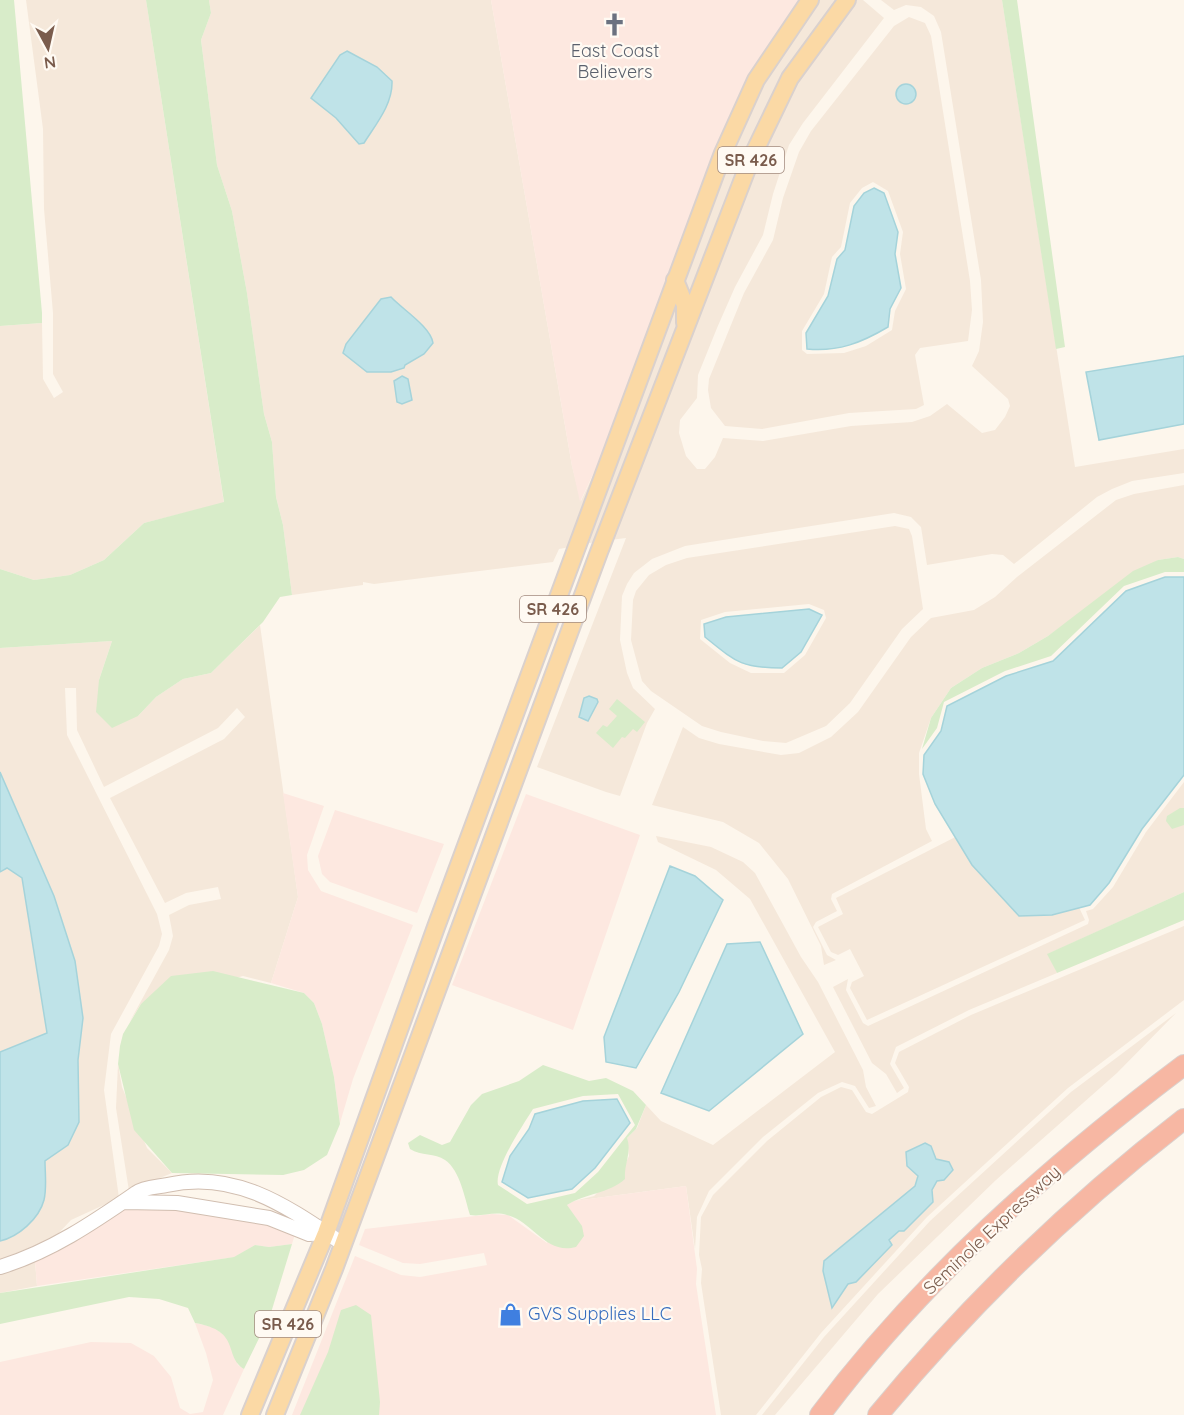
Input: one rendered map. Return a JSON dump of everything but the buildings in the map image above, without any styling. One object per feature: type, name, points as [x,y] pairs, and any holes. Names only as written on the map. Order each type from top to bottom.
[{"type":"highway","name":"Seminole Expressway","points":[[820,1415],[880,1341],[952,1264],[1112,1120],[1184,1065]]},
{"type":"highway","points":[[878,1415],[930,1353],[992,1287],[1062,1220],[1184,1119]]},
{"type":"main road","name":"SR 426","points":[[250,1415],[326,1233],[440,916],[675,280],[744,104],[770,56],[810,0]]},
{"type":"main road","name":"SR 426","points":[[275,1415],[343,1244],[595,563],[750,161],[776,104],[810,48],[847,0]]},
{"type":"main road","points":[[675,280],[685,305],[684,336]]},
{"type":"street","points":[[0,1267],[38,1253],[111,1208],[125,1202],[138,1191],[183,1181],[226,1183],[256,1191],[306,1217],[343,1244]]},
{"type":"street","points":[[125,1202],[177,1203],[269,1218],[309,1234],[326,1233]]},
{"type":"shaded area","points":[[26,0],[146,0],[224,503],[144,523],[104,560],[70,575],[34,580],[0,569],[0,326],[42,323],[43,379],[54,398],[63,392],[53,374],[53,313],[44,209],[43,129]]},
{"type":"shaded area","points":[[209,0],[491,0],[572,466],[581,501],[613,432],[570,547],[559,549],[553,562],[374,584],[363,582],[363,585],[292,595],[283,525],[276,497],[272,442],[264,414],[247,293],[232,211],[217,165],[201,40],[211,13]]},
{"type":"shaded area","points":[[491,0],[802,0],[669,281],[613,432],[580,502],[572,466]]},
{"type":"shaded area","points":[[817,0],[839,0],[831,9],[690,304],[681,280],[728,155],[761,84]]},
{"type":"shaded area","points":[[855,0],[863,0],[884,18],[803,123],[789,145],[763,235],[735,287],[717,328],[698,375],[697,398],[680,420],[679,433],[686,456],[697,469],[705,469],[715,457],[723,438],[763,441],[851,426],[912,422],[930,416],[947,404],[982,433],[995,430],[1005,417],[1010,406],[1008,399],[972,366],[979,351],[983,322],[981,280],[941,32],[934,16],[921,7],[906,5],[894,10],[881,0],[1002,0],[1075,467],[1184,449],[1184,473],[1132,481],[1097,497],[1014,564],[1003,555],[992,554],[927,565],[921,527],[911,517],[894,513],[685,546],[652,559],[634,573],[622,596],[620,640],[627,673],[633,688],[655,709],[647,723],[620,796],[537,767],[626,538],[610,540],[689,342],[755,164],[781,107],[840,17]]},
{"type":"shaded area","points":[[909,17],[925,23],[931,36],[970,281],[972,310],[968,341],[920,348],[915,355],[924,405],[916,409],[849,413],[762,429],[725,426],[711,408],[709,379],[744,293],[773,240],[783,198],[799,152],[811,131],[894,26]],"holes":[[[873,182],[888,191],[903,232],[900,254],[906,289],[895,311],[892,330],[866,346],[844,353],[807,354],[802,350],[802,331],[824,294],[832,257],[841,247],[850,203],[862,188]]]},
{"type":"shaded area","points":[[676,293],[679,334],[597,542],[583,544]]},
{"type":"shaded area","points":[[1184,485],[1184,559],[1178,557],[1158,560],[1048,636],[1019,653],[982,668],[951,688],[931,718],[919,753],[919,774],[926,829],[932,841],[832,894],[831,899],[837,911],[816,922],[813,927],[827,955],[836,960],[824,965],[821,946],[788,879],[759,843],[723,822],[652,805],[683,727],[699,738],[719,744],[781,755],[799,753],[831,737],[858,712],[911,637],[931,618],[974,610],[995,597],[1017,577],[1116,500],[1134,494]]},
{"type":"shaded area","points":[[895,526],[909,529],[923,609],[902,629],[850,703],[826,726],[786,743],[763,741],[721,732],[702,726],[651,691],[642,681],[631,640],[633,600],[636,591],[649,575],[666,565],[687,558]],"holes":[[[809,604],[824,610],[826,618],[805,655],[784,673],[751,673],[730,663],[700,639],[701,620],[725,612]]]},
{"type":"shaded area","points":[[260,625],[298,897],[271,983],[243,976],[141,1004],[129,1023],[169,950],[173,936],[169,915],[189,905],[221,899],[218,887],[186,893],[165,903],[110,798],[224,739],[245,717],[237,708],[218,728],[104,787],[77,730],[76,688],[65,688],[67,735],[157,914],[162,934],[159,946],[111,1034],[104,1090],[119,1198],[71,1220],[55,1237],[0,1260],[0,1241],[8,1239],[44,1200],[45,1161],[68,1145],[79,1122],[78,1060],[83,1018],[75,961],[54,896],[0,772],[0,648],[112,641],[99,680],[138,716],[156,697],[183,679],[211,673]]},
{"type":"shaded area","points":[[1184,782],[1184,892],[1048,954],[1057,973],[969,1010],[896,1047],[890,1064],[904,1088],[897,1093],[886,1074],[872,1063],[833,987],[848,979],[846,990],[863,1023],[868,1026],[1088,924],[1086,911],[1093,909],[1113,887],[1146,832]]},
{"type":"shaded area","points":[[283,793],[324,806],[307,855],[308,870],[321,891],[413,925],[353,1079],[340,1123],[334,1077],[322,1024],[314,1003],[304,993],[271,983],[298,897]]},
{"type":"shaded area","points":[[526,794],[640,835],[573,1030],[452,985]]},
{"type":"shaded area","points":[[1028,800],[1085,920],[867,1020],[850,988],[852,982],[864,976],[850,949],[838,955],[831,952],[818,927],[843,914],[836,898]]},
{"type":"shaded area","points":[[335,810],[444,844],[417,913],[330,882],[322,874],[318,856]]},
{"type":"shaded area","points":[[656,836],[711,847],[743,862],[755,873],[801,957],[818,982],[863,1070],[866,1087],[876,1106],[869,1108],[855,1086],[842,1082],[818,1093],[763,1137],[709,1191],[697,1217],[695,1249],[686,1186],[574,1201],[594,1196],[624,1167],[629,1156],[627,1138],[637,1128],[646,1105],[661,1121],[713,1145],[835,1052],[750,899],[716,870],[658,842]]},
{"type":"shaded area","points":[[7,868],[22,877],[47,1033],[0,1052],[0,872]]},
{"type":"shaded area","points":[[1184,926],[1184,1000],[1068,1088],[927,1217],[821,1333],[756,1415],[721,1415],[701,1283],[702,1269],[699,1255],[701,1217],[713,1195],[767,1141],[821,1097],[841,1087],[852,1090],[866,1112],[872,1114],[908,1092],[909,1087],[895,1063],[899,1052],[971,1015]]},
{"type":"shaded area","points":[[1176,1013],[1117,1073],[996,1180],[878,1294],[775,1415],[762,1415],[824,1337],[930,1221],[1071,1092]]},
{"type":"shaded area","points":[[118,1064],[122,1087],[147,1148],[172,1173],[129,1191],[116,1108]]},
{"type":"shaded area","points":[[686,1186],[697,1269],[696,1284],[716,1415],[292,1415],[355,1256],[401,1275],[420,1277],[487,1265],[484,1253],[420,1264],[403,1263],[359,1245],[365,1229],[492,1214],[508,1215],[547,1243],[567,1205],[574,1201]]},
{"type":"shaded area","points":[[127,1208],[176,1209],[268,1224],[295,1234],[292,1244],[269,1247],[255,1245],[235,1257],[37,1286],[35,1261]]},
{"type":"shaded area","points":[[35,1261],[37,1286],[0,1293],[0,1273]]},
{"type":"shaded area","points":[[195,1323],[213,1327],[228,1338],[238,1365],[244,1369],[223,1415],[0,1415],[0,1362],[91,1342],[131,1343],[154,1356],[171,1377],[180,1408],[190,1414],[203,1412],[213,1380]]},
{"type":"green space","points":[[0,0],[14,0],[42,323],[0,326]]},
{"type":"green space","points":[[146,0],[209,0],[211,13],[201,40],[217,165],[232,211],[247,293],[264,414],[272,442],[276,497],[283,525],[292,595],[280,597],[263,622],[211,673],[183,679],[156,697],[138,716],[112,728],[96,712],[99,680],[112,641],[0,648],[0,569],[34,580],[70,575],[104,560],[144,523],[224,502]]},
{"type":"green space","points":[[1002,0],[1017,0],[1065,347],[1056,349]]},
{"type":"green space","points":[[1178,557],[1184,559],[1184,572],[1165,572],[1124,586],[1051,656],[1005,671],[944,702],[937,728],[922,749],[931,718],[951,688],[982,668],[1019,653],[1048,636],[1133,571],[1158,560]]},
{"type":"green space","points":[[617,699],[645,722],[637,732],[633,729],[625,738],[622,737],[613,748],[596,733],[603,725],[607,727],[617,716],[609,709]]},
{"type":"green space","points":[[1184,808],[1184,825],[1172,829],[1166,821],[1167,816]]},
{"type":"green space","points":[[1184,892],[1184,920],[1057,973],[1047,954]]},
{"type":"green space","points":[[213,971],[304,993],[314,1003],[322,1024],[334,1077],[340,1124],[327,1155],[304,1170],[283,1175],[172,1173],[134,1130],[118,1064],[123,1034],[141,1004],[171,976]]},
{"type":"green space","points":[[543,1065],[589,1081],[606,1078],[633,1091],[646,1105],[636,1129],[627,1138],[629,1148],[625,1179],[611,1188],[567,1205],[582,1226],[584,1236],[576,1247],[556,1246],[525,1224],[507,1215],[470,1215],[461,1185],[450,1165],[441,1158],[410,1149],[408,1143],[420,1135],[442,1145],[450,1142],[471,1105],[482,1094],[519,1081]],"holes":[[[618,1094],[635,1125],[598,1172],[575,1193],[527,1204],[498,1185],[500,1168],[533,1109],[583,1096]]]},
{"type":"green space","points":[[292,1244],[270,1316],[244,1369],[238,1364],[226,1338],[220,1332],[195,1323],[188,1308],[159,1299],[129,1297],[0,1324],[0,1293],[234,1257],[255,1245],[269,1247]]},
{"type":"green space","points":[[356,1305],[371,1315],[380,1402],[379,1415],[300,1415],[328,1352],[341,1310]]},
{"type":"water","points":[[347,51],[377,67],[392,81],[390,98],[383,114],[364,143],[359,144],[336,118],[311,98],[340,55]]},
{"type":"water","points":[[906,84],[913,87],[916,94],[913,101],[906,104],[899,101],[896,94],[899,87]]},
{"type":"water","points":[[874,188],[884,193],[898,232],[895,254],[901,288],[890,309],[888,327],[868,338],[839,348],[807,349],[806,333],[828,296],[837,259],[845,250],[854,206],[864,193]]},
{"type":"water","points":[[391,297],[422,325],[433,343],[424,354],[405,365],[404,368],[391,372],[367,372],[343,353],[346,344],[381,299]]},
{"type":"water","points":[[1184,356],[1184,424],[1099,440],[1086,372]]},
{"type":"water","points":[[402,376],[408,379],[412,400],[402,404],[397,402],[394,381]]},
{"type":"water","points":[[1165,577],[1184,577],[1184,775],[1142,829],[1109,883],[1090,905],[1052,915],[1019,916],[972,865],[935,804],[923,774],[924,755],[941,731],[947,706],[1006,676],[1053,661],[1126,591]]},
{"type":"water","points":[[809,609],[822,615],[801,652],[782,668],[757,667],[740,662],[705,637],[704,624],[726,617]]},
{"type":"water","points":[[589,696],[597,699],[598,702],[588,721],[579,717],[584,698]]},
{"type":"water","points":[[0,772],[54,896],[75,961],[83,1018],[78,1060],[79,1122],[68,1145],[45,1161],[45,1195],[38,1214],[14,1236],[0,1241],[0,1052],[47,1033],[22,878],[7,868],[0,872]]},
{"type":"water","points":[[670,866],[695,876],[723,900],[679,992],[636,1068],[606,1062],[604,1037]]},
{"type":"water","points":[[760,942],[803,1034],[709,1111],[661,1093],[727,944]]},
{"type":"water","points":[[617,1099],[630,1123],[595,1168],[572,1189],[528,1198],[502,1182],[510,1156],[529,1129],[535,1114],[583,1101]]},
{"type":"water","points":[[925,1143],[931,1146],[936,1159],[949,1162],[953,1170],[944,1180],[937,1181],[932,1190],[933,1202],[904,1231],[899,1231],[889,1240],[892,1245],[856,1282],[848,1284],[832,1308],[823,1271],[824,1261],[915,1186],[918,1176],[907,1166],[906,1152]]},
{"type":"place","name":"East Coast Believers","points":[[615,25]]},
{"type":"place","name":"GVS Supplies LLC","points":[[510,1314]]}]
